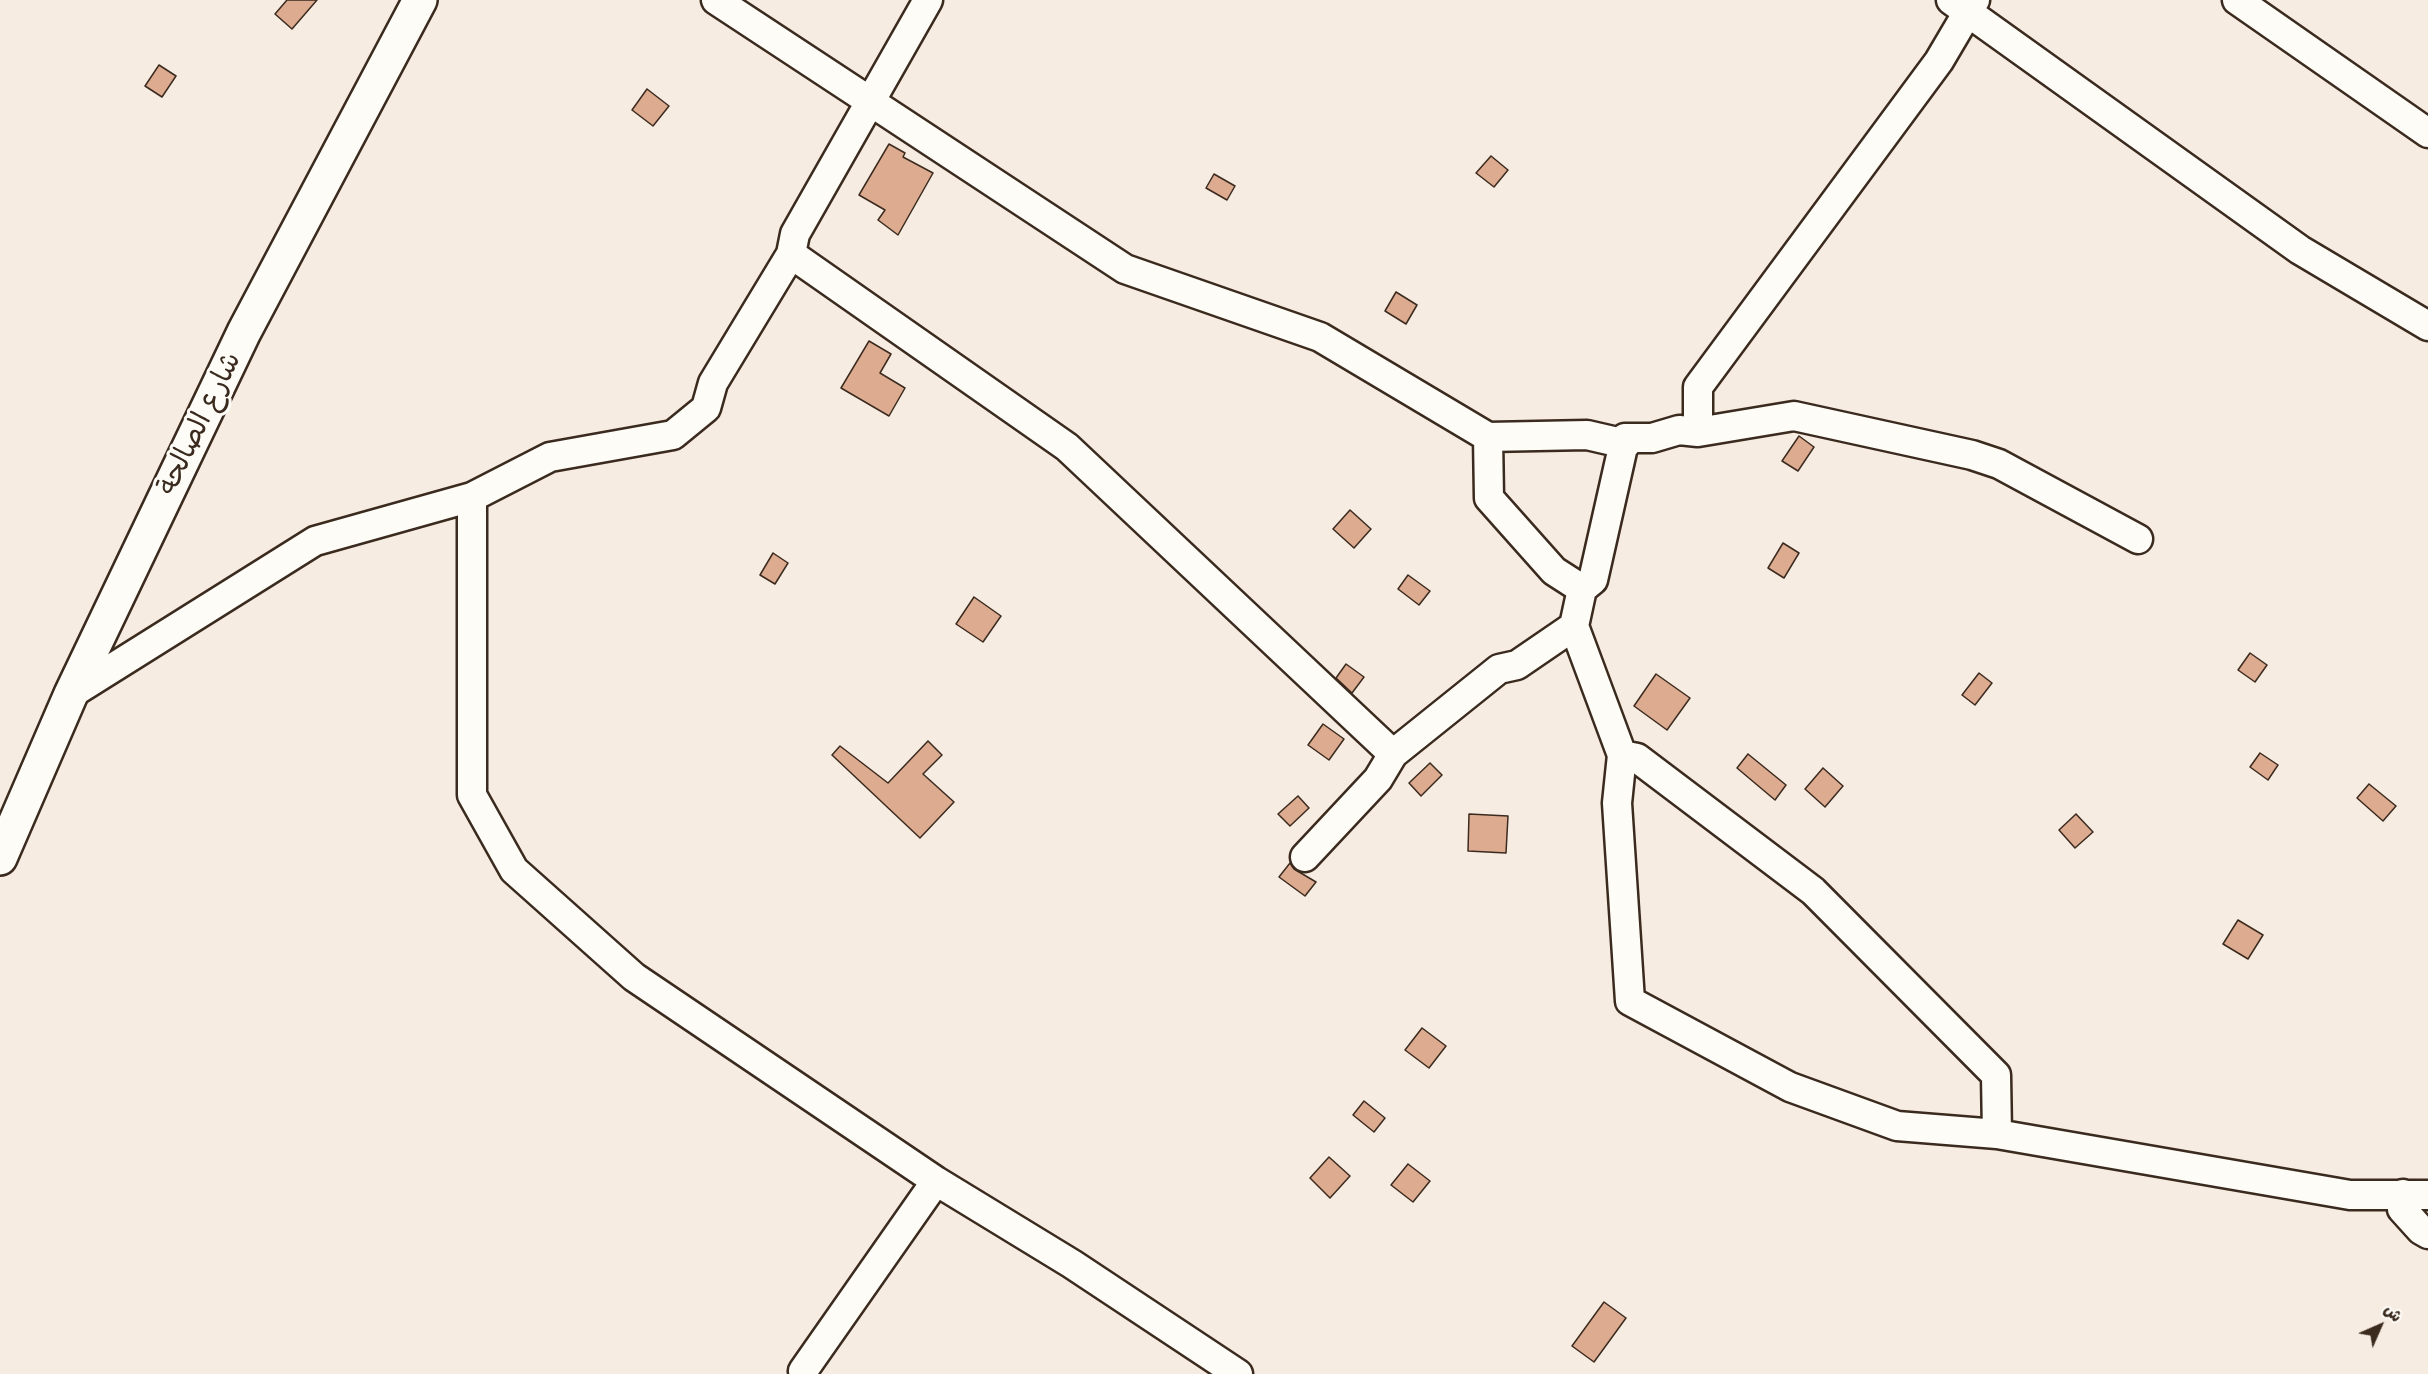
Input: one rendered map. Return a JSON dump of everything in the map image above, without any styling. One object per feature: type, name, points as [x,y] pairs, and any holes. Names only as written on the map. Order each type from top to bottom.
[{"type":"main road","name":"شارع الصالحة","points":[[0,858],[71,694],[244,332],[420,0]]},
{"type":"street","points":[[716,0],[1125,269],[1320,337],[1488,437],[1587,435],[1624,441],[1652,438],[1679,430],[1698,432],[1794,416],[1972,455],[1999,464],[2138,539]]},
{"type":"street","points":[[71,694],[315,541],[472,497],[550,457],[673,435],[706,408],[713,383],[791,254],[795,234],[928,0]]},
{"type":"street","points":[[2237,0],[2428,133]]},
{"type":"street","points":[[1698,432],[1698,387],[1939,61],[1964,5],[2300,250],[2428,326]]},
{"type":"street","points":[[791,254],[1067,447],[1393,754]]},
{"type":"street","points":[[1488,437],[1489,498],[1554,571],[1582,588]]},
{"type":"street","points":[[1624,441],[1593,580],[1582,588],[1574,626],[1622,754],[1617,803],[1630,1001],[1790,1087],[1897,1126],[1997,1134],[2350,1195],[2416,1195]]},
{"type":"street","points":[[472,497],[472,795],[514,870],[634,977],[936,1181],[1072,1264],[1238,1374]]},
{"type":"street","points":[[1305,857],[1378,779],[1393,754],[1499,669],[1516,665],[1574,626]]},
{"type":"street","points":[[1622,754],[1637,758],[1813,891],[1996,1075],[1997,1134]]},
{"type":"street","points":[[804,1374],[803,1371],[936,1181]]},
{"type":"street","points":[[2416,1195],[2402,1209],[2421,1230],[2428,1234]]},
{"type":"building","points":[[287,0],[317,0],[292,29],[275,14]]},
{"type":"building","points":[[159,65],[176,76],[162,97],[145,86]]},
{"type":"building","points":[[647,89],[669,106],[653,126],[632,110]]},
{"type":"building","points":[[889,144],[905,153],[903,157],[933,173],[898,235],[878,220],[885,210],[859,195]]},
{"type":"building","points":[[1491,156],[1508,170],[1494,187],[1476,173]]},
{"type":"building","points":[[1214,174],[1235,186],[1227,200],[1206,188]]},
{"type":"building","points":[[1396,292],[1417,305],[1406,324],[1385,311]]},
{"type":"building","points":[[869,341],[891,354],[880,373],[905,388],[889,416],[841,388]]},
{"type":"building","points":[[1799,436],[1814,447],[1798,471],[1782,461]]},
{"type":"building","points":[[1350,510],[1371,529],[1354,548],[1333,529]]},
{"type":"building","points":[[1783,543],[1799,553],[1784,578],[1768,568]]},
{"type":"building","points":[[773,553],[788,563],[775,584],[760,575]]},
{"type":"building","points":[[1408,575],[1430,591],[1419,605],[1398,589]]},
{"type":"building","points":[[974,597],[1001,616],[983,642],[956,624]]},
{"type":"building","points":[[2250,653],[2267,665],[2255,682],[2238,670]]},
{"type":"building","points":[[1346,664],[1364,677],[1352,693],[1336,678]]},
{"type":"building","points":[[1979,673],[1992,683],[1975,705],[1962,695]]},
{"type":"building","points":[[1656,674],[1690,698],[1667,730],[1634,706]]},
{"type":"building","points":[[1323,724],[1344,739],[1329,760],[1308,745]]},
{"type":"building","points":[[928,741],[942,755],[923,774],[954,802],[920,838],[832,755],[840,746],[888,783]]},
{"type":"building","points":[[2260,753],[2278,765],[2268,780],[2250,767]]},
{"type":"building","points":[[1748,754],[1786,785],[1775,800],[1737,768]]},
{"type":"building","points":[[1430,763],[1442,775],[1421,796],[1409,783]]},
{"type":"building","points":[[1823,768],[1843,786],[1825,807],[1805,789]]},
{"type":"building","points":[[2369,784],[2396,806],[2383,821],[2357,798]]},
{"type":"building","points":[[1298,796],[1309,808],[1290,826],[1278,814]]},
{"type":"building","points":[[1469,814],[1508,816],[1506,853],[1468,851]]},
{"type":"building","points":[[2076,814],[2093,832],[2075,848],[2059,830]]},
{"type":"building","points":[[1290,863],[1294,869],[1316,882],[1305,896],[1279,877]]},
{"type":"building","points":[[2238,920],[2263,935],[2248,959],[2223,944]]},
{"type":"building","points":[[1422,1028],[1446,1046],[1429,1068],[1405,1050]]},
{"type":"building","points":[[1364,1101],[1385,1118],[1374,1132],[1353,1115]]},
{"type":"building","points":[[1329,1157],[1350,1176],[1330,1198],[1310,1178]]},
{"type":"building","points":[[1408,1164],[1430,1181],[1413,1202],[1391,1185]]},
{"type":"building","points":[[1604,1302],[1626,1318],[1594,1362],[1572,1346]]}]
